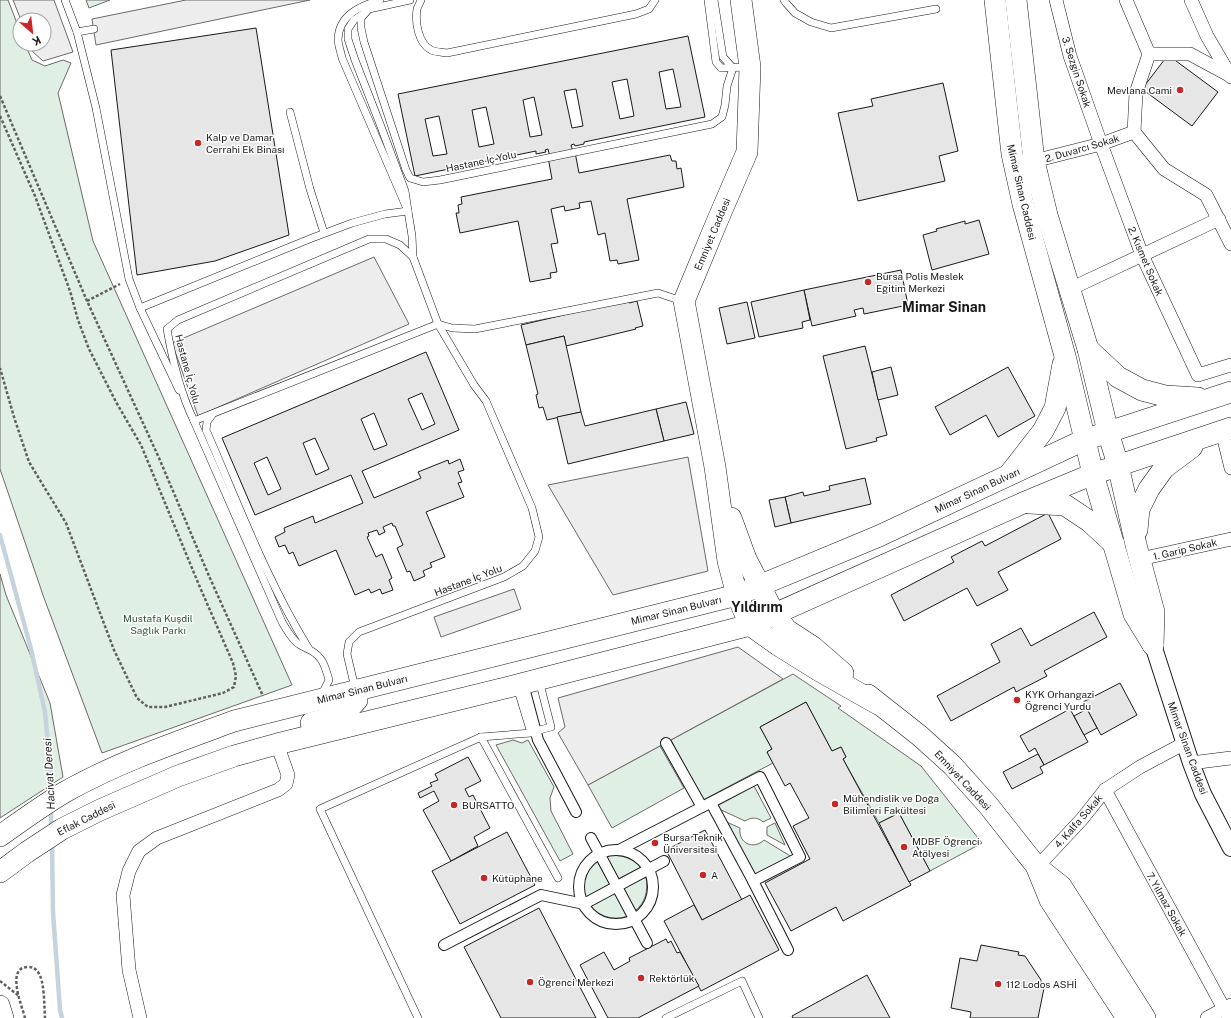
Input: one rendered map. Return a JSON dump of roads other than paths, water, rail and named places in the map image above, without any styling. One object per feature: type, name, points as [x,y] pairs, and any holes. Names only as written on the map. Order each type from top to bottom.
[{"type":"main road","name":"Emniyet Caddesi","points":[[684,301],[747,152],[741,68],[741,0]]},
{"type":"main road","name":"Mimar Sinan Caddesi","points":[[995,0],[1012,154],[1023,204],[1065,356],[1093,474],[1134,614],[1153,645]]},
{"type":"main road","name":"Mimar Sinan Caddesi","points":[[1016,0],[1034,161],[1047,215],[1088,349],[1154,612],[1153,645]]},
{"type":"main road","points":[[684,301],[715,467],[728,561],[737,595],[750,625],[811,666],[878,704]]},
{"type":"main road","points":[[1088,349],[1118,377],[1142,390],[1165,396],[1208,398]]},
{"type":"main road","points":[[1008,475],[1043,431],[1055,408],[1065,356]]},
{"type":"main road","name":"Mimar Sinan Bulvarı","points":[[0,836],[65,792],[117,766],[234,721],[737,595],[879,536],[1084,440],[1208,398],[1231,392]]},
{"type":"main road","points":[[234,756],[750,625],[1023,503],[1093,474],[1220,432]]},
{"type":"main road","points":[[1138,552],[1139,509],[1149,489],[1164,468],[1220,432]]},
{"type":"main road","points":[[715,467],[732,522],[746,559],[775,614],[787,630],[813,648],[878,704]]},
{"type":"main road","points":[[1023,503],[1065,505],[1089,521],[1114,545]]},
{"type":"main road","points":[[813,648],[799,626],[797,617],[802,608],[815,597]]},
{"type":"main road","points":[[234,756],[244,744],[256,737],[323,720],[347,711],[356,700],[356,690]]},
{"type":"main road","name":"Emniyet Caddesi","points":[[878,704],[920,736],[952,765],[988,805],[1037,867],[1061,886],[1145,1018]]},
{"type":"main road","name":"Eflak Caddesi","points":[[0,872],[62,829],[100,810],[178,776],[234,756]]},
{"type":"main road","name":"Emniyet Caddesi","points":[[1037,867],[1050,900],[1127,1018]]},
{"type":"main road","points":[[0,1006],[4,1018]]},
{"type":"street","name":"3. Sezgin Sokak","points":[[1056,0],[1070,56],[1101,144]]},
{"type":"street","points":[[1126,0],[1148,54],[1136,93],[1134,132],[1164,169],[1206,195],[1231,244]]},
{"type":"street","points":[[1191,0],[1207,36],[1231,73]]},
{"type":"street","points":[[1148,54],[1190,54],[1231,73]]},
{"type":"street","name":"2. Duvarcı Sokak","points":[[1034,161],[1101,144],[1134,132]]},
{"type":"street","name":"2. Kısmet Sokak","points":[[1101,144],[1142,255],[1198,375],[1231,365]]},
{"type":"street","points":[[1070,289],[1219,220]]},
{"type":"street","points":[[1220,432],[1231,468]]},
{"type":"street","name":"1. Garip Sokak","points":[[1138,552],[1231,539]]},
{"type":"street","name":"Mimar Sinan Caddesi","points":[[1153,645],[1184,743],[1203,794],[1231,847]]},
{"type":"street","points":[[526,683],[533,732],[576,812]]},
{"type":"street","points":[[666,743],[753,881],[788,950]]},
{"type":"street","name":"4. Kalfa Sokak","points":[[1037,867],[1082,819],[1105,790],[1140,767],[1184,743]]},
{"type":"street","points":[[140,1018],[128,970],[123,895],[129,871],[139,851],[157,838],[278,790],[286,784],[288,775],[278,744]]},
{"type":"street","points":[[1191,762],[1231,758]]},
{"type":"street","points":[[619,850],[760,777],[800,856],[753,881]]},
{"type":"street","name":"7. Yılmaz Sokak","points":[[1105,790],[1228,1010]]},
{"type":"street","points":[[591,838],[647,943]]},
{"type":"street","points":[[611,850],[619,850],[631,853],[646,865],[653,885],[651,900],[645,911],[628,922],[612,924],[597,920],[585,909],[579,892],[581,876],[588,863],[599,854],[611,850]]},
{"type":"street","points":[[444,945],[541,895],[584,904],[664,861]]},
{"type":"street","points":[[1207,1018],[1228,1010]]},
{"type":"lane","points":[[65,0],[77,32],[96,108],[129,279],[140,308],[188,410]]},
{"type":"lane","name":"Hastane İç Yolu","points":[[356,690],[347,654],[349,642],[359,632],[504,577],[523,566],[535,551],[539,537],[532,508],[486,401],[474,385],[438,324],[413,257],[412,236],[408,211],[342,58],[338,40],[341,26],[352,12],[366,4],[380,0]]},
{"type":"lane","points":[[140,308],[324,233],[352,223],[385,214],[408,211],[405,191],[348,39],[348,29],[354,20],[369,9],[410,0]]},
{"type":"lane","points":[[421,0],[417,9],[418,33],[424,43],[431,50],[447,53],[636,14],[649,9],[655,0]]},
{"type":"lane","points":[[708,0],[716,62],[721,68],[741,68]]},
{"type":"lane","points":[[714,0],[723,57],[741,68]]},
{"type":"lane","points":[[784,0],[794,13],[811,22],[831,28],[936,9]]},
{"type":"lane","name":"Hastane İç Yolu","points":[[369,9],[362,18],[361,28],[364,42],[406,170],[410,178],[423,182],[712,124],[722,118],[727,86],[741,68]]},
{"type":"lane","points":[[77,32],[94,29]]},
{"type":"lane","points":[[290,112],[310,189],[324,233]]},
{"type":"lane","name":"Hastane İç Yolu","points":[[315,701],[324,690],[329,680],[325,666],[319,656],[298,644],[290,636],[282,622],[188,410],[167,329],[178,320],[369,239],[386,239],[400,245],[413,257]]},
{"type":"lane","points":[[438,324],[452,328],[475,329],[658,292],[684,301]]},
{"type":"lane","name":"Hastane İç Yolu","points":[[194,422],[438,324]]},
{"type":"lane","points":[[214,414],[207,422],[206,430],[258,551],[297,630],[309,649]]},
{"type":"lane","points":[[418,1018],[320,809],[481,737],[533,732],[551,727],[526,683]]},
{"type":"lane","points":[[481,737],[558,878]]},
{"type":"lane","points":[[666,1018],[742,981],[759,1018]]},
{"type":"waterway","name":"Hacivat Deresi","points":[[0,535],[31,649],[45,712],[50,766],[50,794]]},
{"type":"waterway","name":"Hacivat Deresi","points":[[51,807],[51,830]]},
{"type":"waterway","name":"Hacivat Deresi","points":[[52,843],[53,912],[60,1010],[62,1018]]},
{"type":"place","name":"Mevlana Cami","points":[[1180,90]]},
{"type":"place","name":"Kalp ve Damar Cerrahi Ek Binası","points":[[198,143]]},
{"type":"place","name":"Bursa Polis Meslek Eğitim Merkezi","points":[[868,282]]},
{"type":"place","name":"KYK Orhangazi Öğrenci Yurdu","points":[[1017,700]]},
{"type":"place","name":"Mühendislik ve Doğa Bilimleri Fakültesi","points":[[835,804]]},
{"type":"place","name":"BURSATTO","points":[[454,805]]},
{"type":"place","name":"Bursa Teknik Üniversitesi","points":[[655,843]]},
{"type":"place","name":"MDBF Öğrenci Atölyesi","points":[[904,847]]},
{"type":"place","name":"A","points":[[703,875]]},
{"type":"place","name":"Kütüphane","points":[[484,878]]},
{"type":"place","name":"Rektörlük","points":[[641,978]]},
{"type":"place","name":"Öğrenci Merkezi","points":[[530,982]]},
{"type":"place","name":"112 Lodos ASHİ","points":[[998,984]]},
{"type":"district","name":"Mimar Sinan","points":[[944,307]]},
{"type":"district","name":"Yıldırım","points":[[757,607]]},
{"type":"park label","name":"Mustafa Kuşdil Sağlık Parkı","points":[[158,624]]}]
